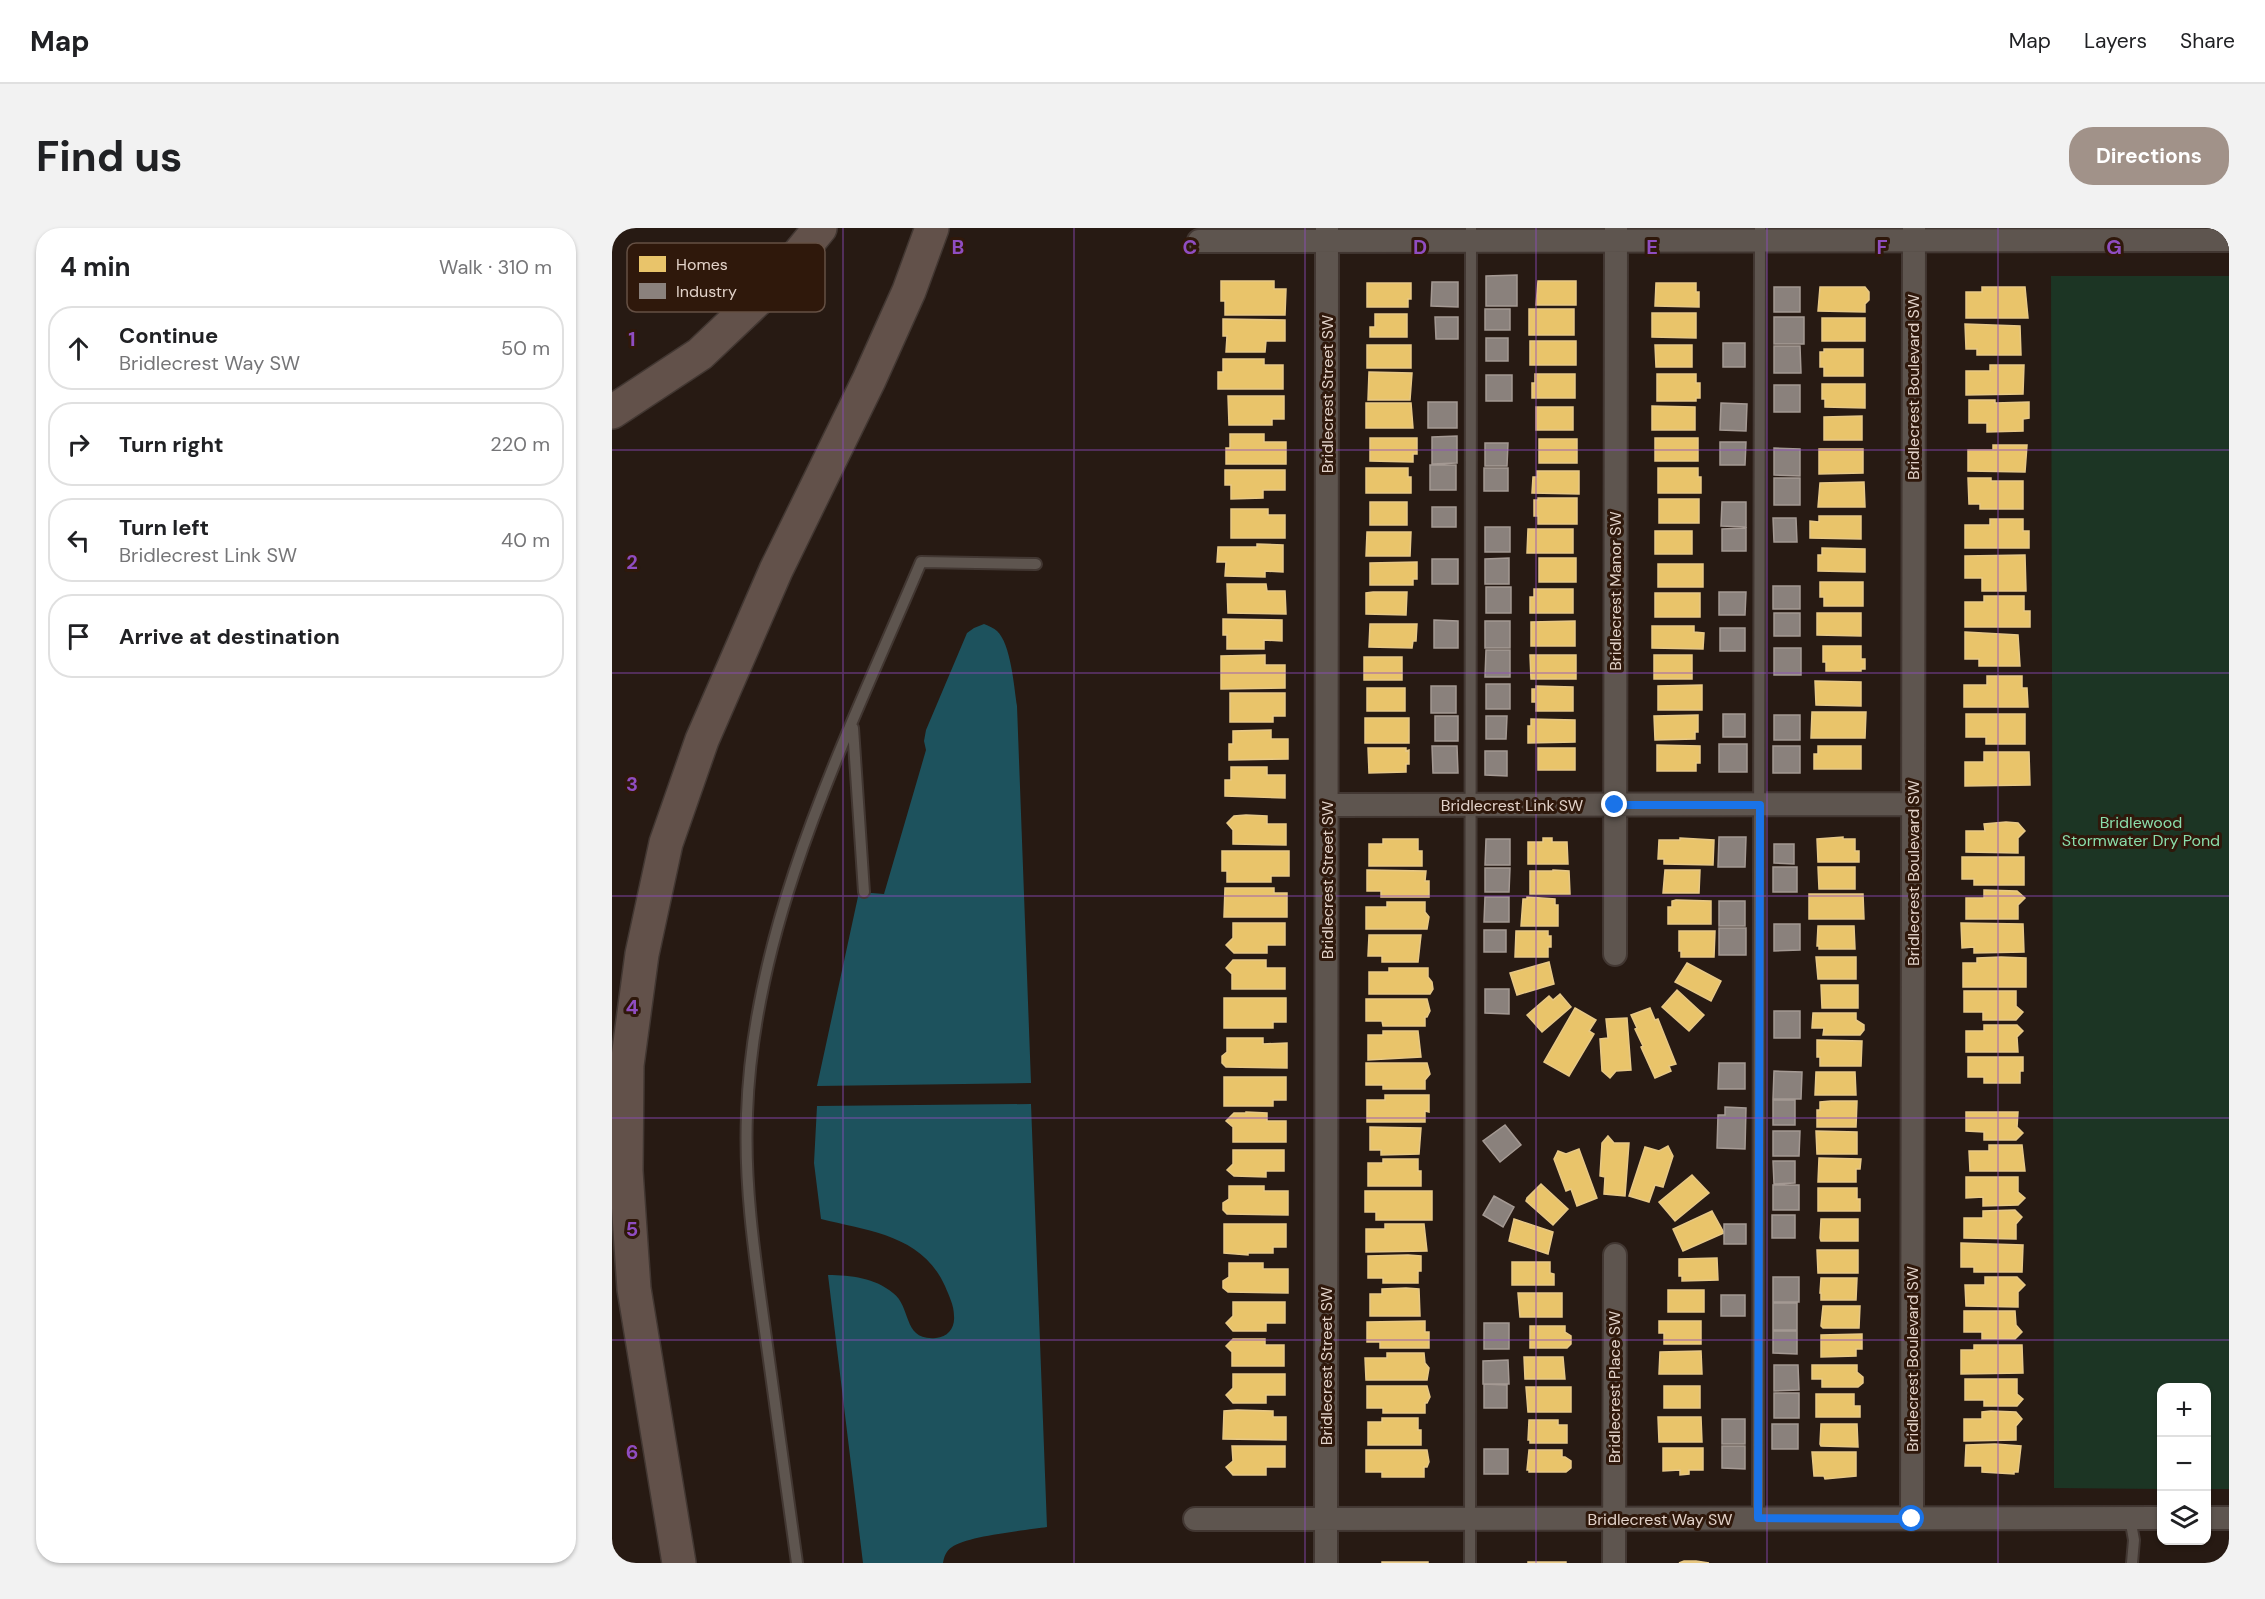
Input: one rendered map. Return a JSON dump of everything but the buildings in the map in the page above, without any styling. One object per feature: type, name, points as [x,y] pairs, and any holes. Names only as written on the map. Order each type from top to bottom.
[{"type":"highway","points":[[808,243],[820,228]]},
{"type":"highway","points":[[679,1563],[634,1289],[619,1172],[627,1065],[642,954],[666,843],[702,740],[776,570],[874,369],[909,291],[931,230]]},
{"type":"highway","points":[[612,412],[700,354],[744,312]]},
{"type":"street","points":[[1199,241],[1327,234],[2065,234],[2229,240]]},
{"type":"street","name":"Bridlecrest Street SW","points":[[1326,1563],[1327,234]]},
{"type":"street","name":"Bridlecrest Manor SW","points":[[1615,954],[1616,234]]},
{"type":"street","name":"Bridlecrest Boulevard SW","points":[[1912,1519],[1914,234]]},
{"type":"street","name":"Bridlecrest Link SW","points":[[1327,805],[1913,804]]},
{"type":"street","name":"Bridlecrest Place SW","points":[[1614,1563],[1615,1255]]},
{"type":"street","name":"Bridlecrest Way SW","points":[[1195,1519],[2157,1518]]},
{"type":"street","points":[[2211,1518],[2229,1518]]},
{"type":"lane","points":[[1470,1563],[1472,234]]},
{"type":"lane","points":[[1758,1518],[1760,234]]},
{"type":"lane","points":[[797,1563],[751,1229],[746,1172],[747,1111],[752,1055],[770,954],[803,848],[921,562],[1036,564]]},
{"type":"lane","points":[[853,724],[864,892]]},
{"type":"lane","points":[[2130,1518],[2134,1540],[2132,1563]]},
{"type":"green space","name":"Bridlewood Stormwater Dry Pond","points":[[2051,276],[2229,276],[2229,1489],[2211,1489],[2211,1383],[2157,1383],[2157,1489],[2054,1488]]},
{"type":"water","points":[[984,624],[997,631],[1006,646],[1017,706],[1031,1083],[817,1086],[859,892],[884,894],[926,750],[924,741],[926,730],[967,633]]},
{"type":"water","points":[[1031,1104],[1047,1527],[997,1534],[959,1543],[948,1550],[943,1563],[863,1563],[828,1275],[862,1278],[886,1288],[899,1299],[912,1329],[925,1338],[936,1338],[947,1334],[953,1324],[954,1312],[945,1286],[935,1269],[923,1256],[892,1238],[821,1219],[814,1163],[817,1106]]},
{"type":"route","points":[[1615,805],[1760,805],[1758,1518],[1912,1519]]}]
